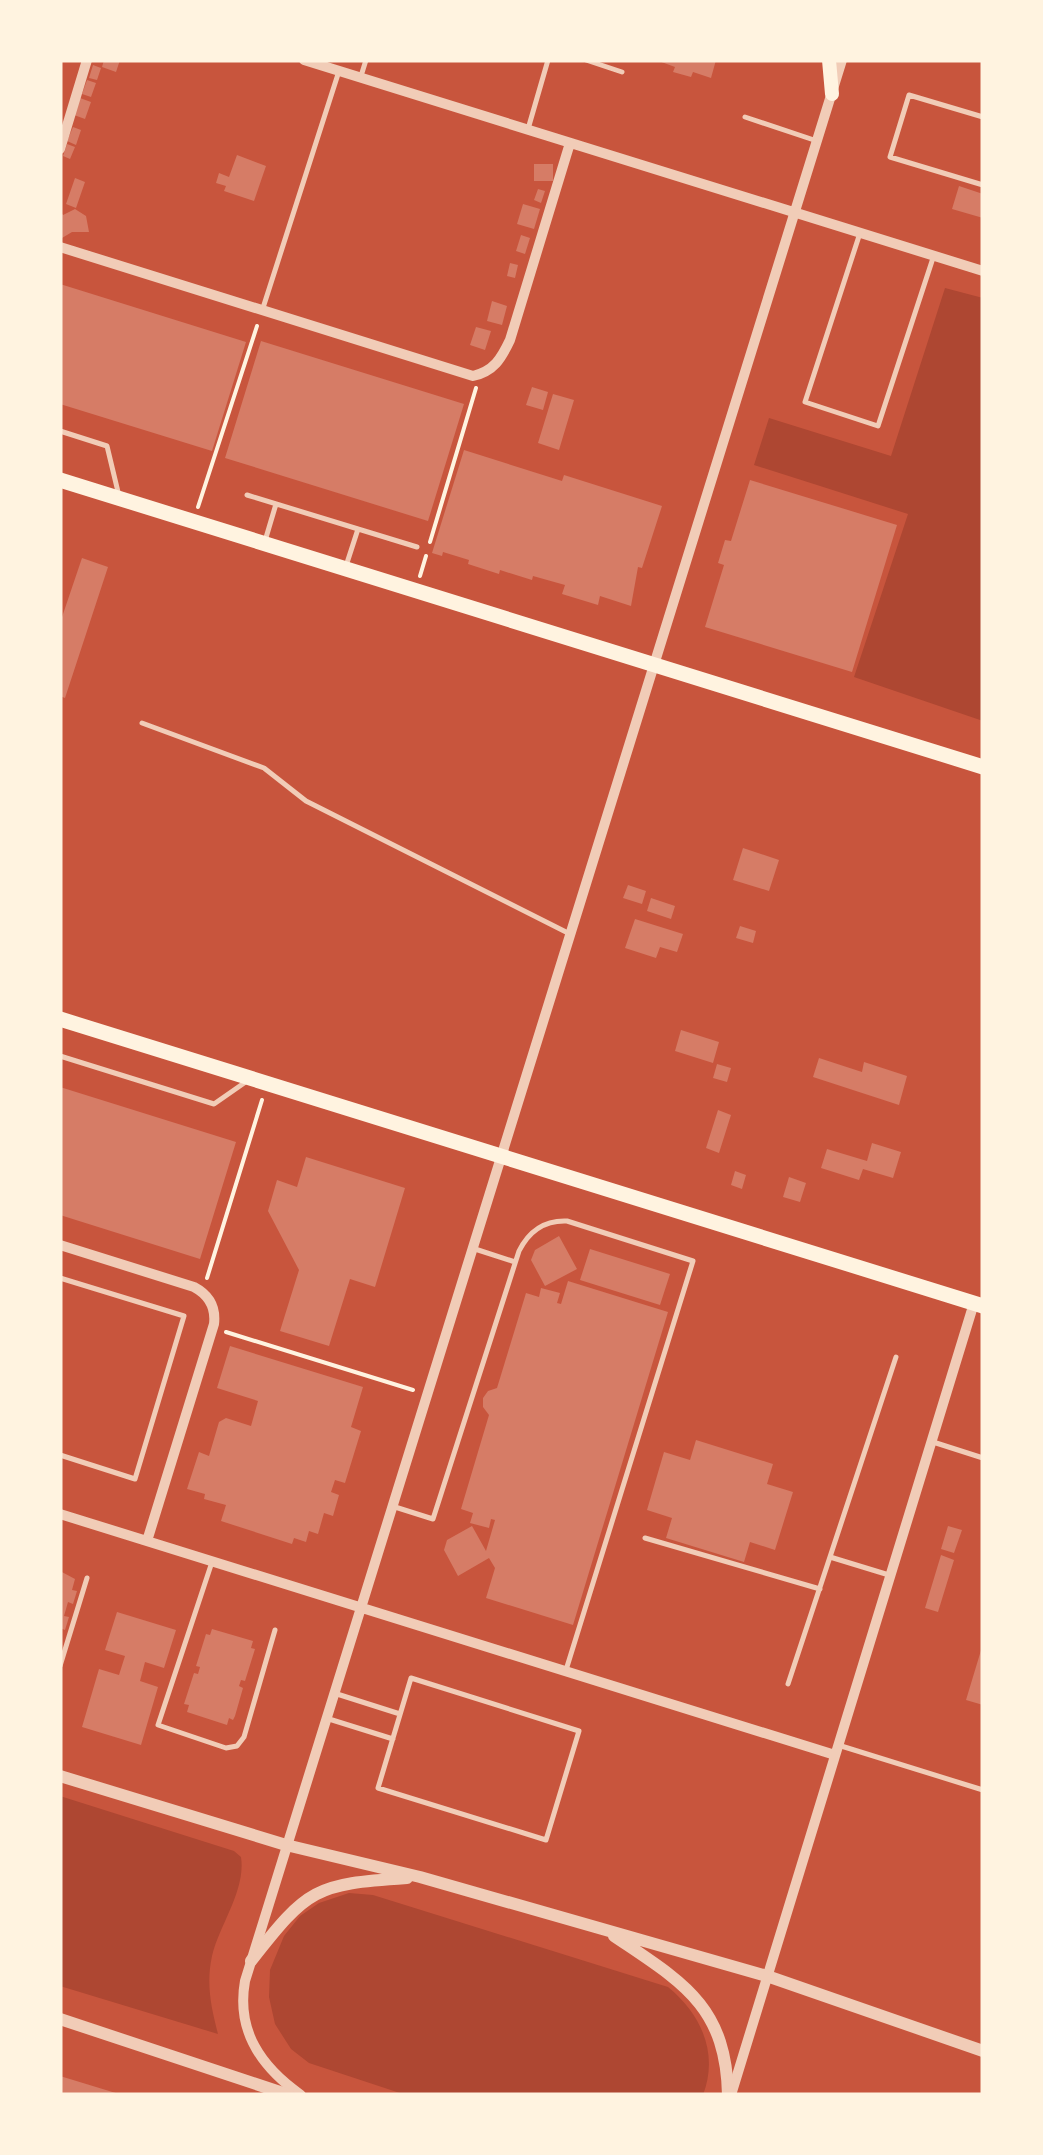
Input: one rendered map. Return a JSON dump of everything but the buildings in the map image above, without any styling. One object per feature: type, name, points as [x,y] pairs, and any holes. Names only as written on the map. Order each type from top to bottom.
[{"type":"main road","points":[[829,60],[832,94]]},
{"type":"main road","points":[[60,480],[983,767]]},
{"type":"main road","points":[[60,1019],[978,1305]]},
{"type":"street","points":[[60,148],[87,60]]},
{"type":"street","points":[[304,60],[983,271]]},
{"type":"street","points":[[301,2095],[268,2068],[244,2024],[241,2003],[251,1961],[842,60]]},
{"type":"street","points":[[60,247],[464,374],[480,374],[494,366],[510,340],[570,143]]},
{"type":"street","points":[[60,1246],[199,1290],[214,1307],[212,1328],[147,1541]]},
{"type":"street","points":[[730,2095],[931,1441],[978,1305]]},
{"type":"street","points":[[60,1514],[566,1672],[836,1750]]},
{"type":"street","points":[[60,1776],[286,1845],[420,1877],[767,1976],[983,2051]]},
{"type":"street","points":[[251,1961],[302,1900],[325,1888],[356,1881],[420,1877]]},
{"type":"street","points":[[604,1930],[669,1973],[712,2018],[725,2054],[730,2095]]},
{"type":"street","points":[[60,2019],[289,2095]]},
{"type":"lane","points":[[360,78],[366,60]]},
{"type":"lane","points":[[528,130],[548,60]]},
{"type":"lane","points":[[586,60],[622,72]]},
{"type":"lane","points":[[262,312],[339,71]]},
{"type":"lane","points":[[983,117],[909,95],[890,157],[983,185]]},
{"type":"lane","points":[[745,117],[817,141]]},
{"type":"lane","points":[[860,233],[805,402],[878,426],[933,256]]},
{"type":"lane","points":[[60,431],[108,446],[119,498]]},
{"type":"lane","points":[[248,495],[417,547]]},
{"type":"lane","points":[[264,544],[276,504]]},
{"type":"lane","points":[[346,569],[358,529]]},
{"type":"lane","points":[[142,723],[264,768],[306,802],[570,934]]},
{"type":"lane","points":[[60,1056],[214,1104],[250,1078]]},
{"type":"lane","points":[[392,1506],[433,1519],[516,1262],[528,1236],[557,1220],[577,1223],[694,1261],[566,1672]]},
{"type":"lane","points":[[472,1248],[516,1262]]},
{"type":"lane","points":[[60,1278],[184,1316],[134,1478],[60,1456]]},
{"type":"lane","points":[[788,1684],[896,1357]]},
{"type":"lane","points":[[931,1441],[983,1458]]},
{"type":"lane","points":[[645,1538],[820,1589]]},
{"type":"lane","points":[[830,1556],[890,1575]]},
{"type":"lane","points":[[212,1562],[158,1725],[226,1748],[238,1746],[276,1630]]},
{"type":"lane","points":[[61,1661],[87,1578]]},
{"type":"lane","points":[[411,1678],[580,1731],[546,1840],[378,1788],[400,1714],[411,1678]]},
{"type":"lane","points":[[334,1693],[400,1714]]},
{"type":"lane","points":[[326,1718],[393,1738]]},
{"type":"lane","points":[[836,1750],[983,1790]]},
{"type":"path","points":[[193,522],[262,312]]},
{"type":"path","points":[[416,590],[480,374]]},
{"type":"path","points":[[199,1290],[205,1285],[267,1084]]},
{"type":"path","points":[[212,1328],[427,1394]]},
{"type":"shaded area","points":[[945,288],[983,298],[983,721],[854,677],[908,514],[754,465],[769,418],[891,456]]},
{"type":"shaded area","points":[[60,1796],[234,1851],[241,1857],[240,1882],[210,1966],[210,1995],[218,2034],[60,1986]]},
{"type":"shaded area","points":[[349,1893],[373,1895],[668,1987],[690,2009],[704,2035],[709,2064],[703,2095],[406,2095],[309,2063],[291,2049],[275,2024],[269,1997],[270,1970],[284,1936],[300,1916],[319,1903]]}]
